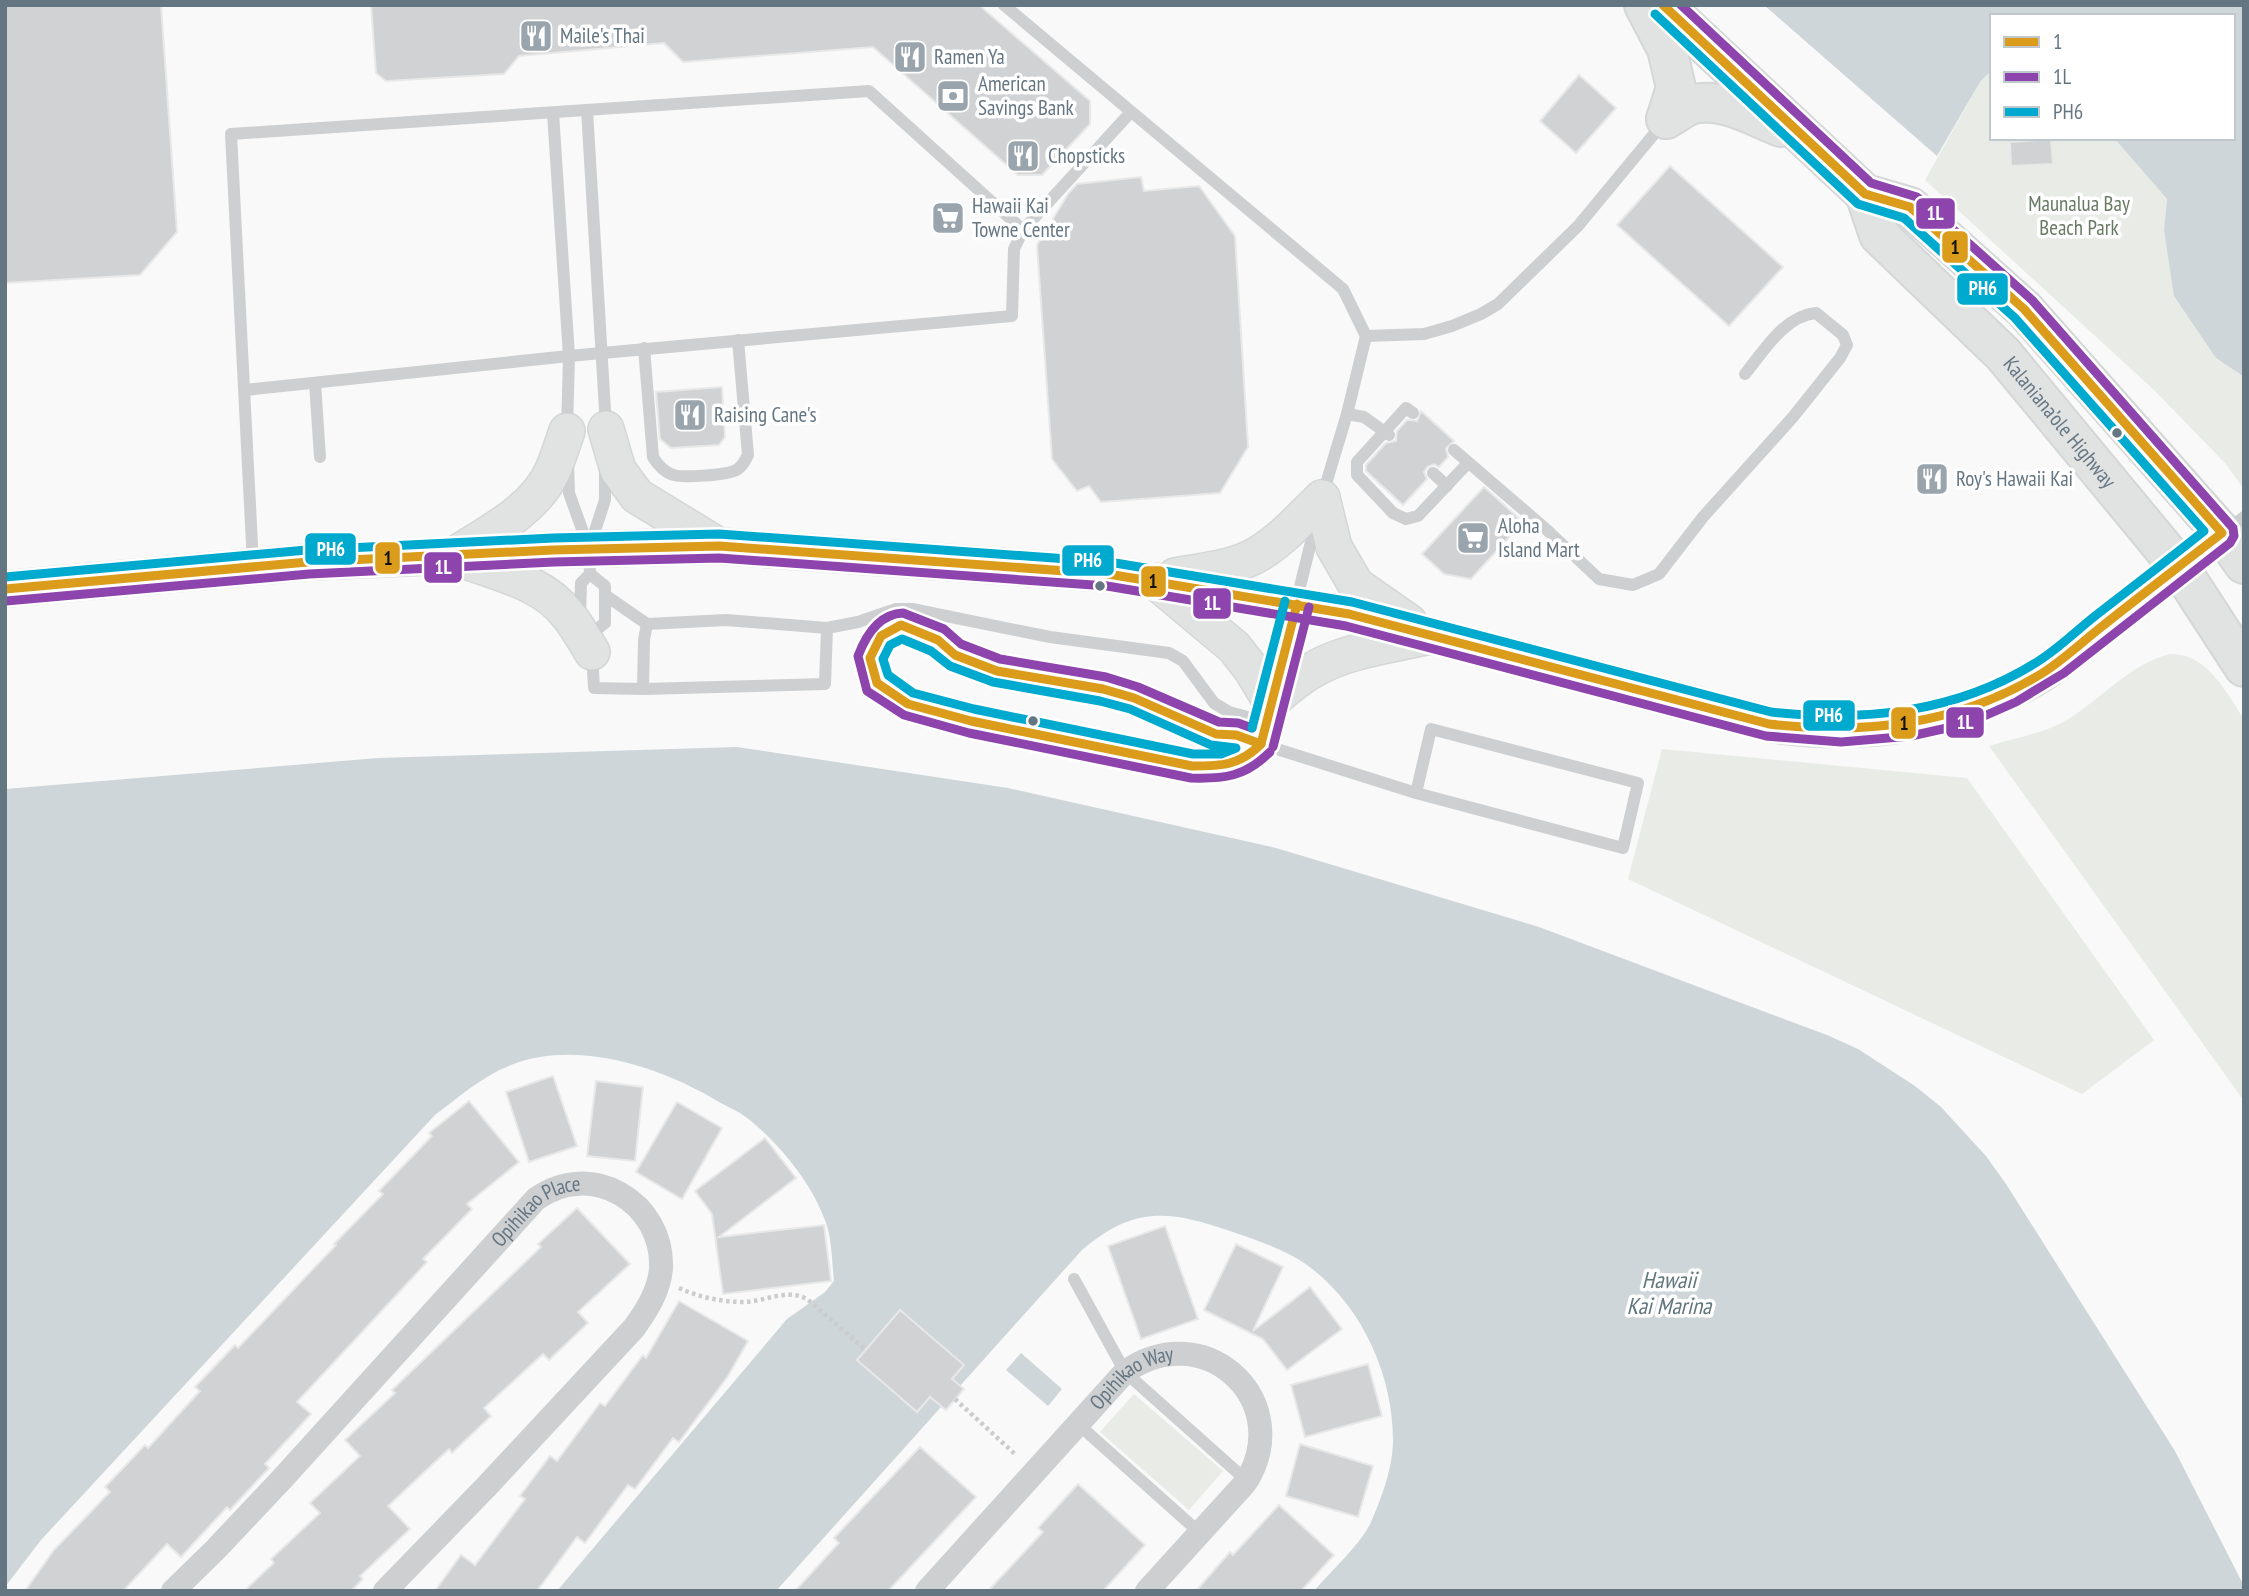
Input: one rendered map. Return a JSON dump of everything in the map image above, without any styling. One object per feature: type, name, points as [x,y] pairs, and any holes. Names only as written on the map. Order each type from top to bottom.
[{"type":"main road","points":[[1644,5],[1667,49],[1676,88],[1666,119]]},
{"type":"main road","name":"Kalaniana’ole Highway","points":[[1662,5],[1865,194],[1910,207],[2024,309],[2233,525],[2244,564]]},
{"type":"main road","points":[[1666,119],[1688,106],[1708,102],[1725,105],[1802,136]]},
{"type":"main road","name":"Kalaniana’ole Highway","points":[[1865,194],[1879,235],[2003,354],[2179,567],[2244,667]]},
{"type":"main road","points":[[606,429],[618,470],[638,496],[719,546]]},
{"type":"main road","points":[[452,556],[521,511],[543,488],[552,473],[567,431]]},
{"type":"main road","points":[[1322,498],[1334,547],[1356,584],[1429,636]]},
{"type":"main road","points":[[1153,580],[1224,566],[1259,554],[1322,498]]},
{"type":"main road","points":[[5,589],[308,562],[452,556],[590,561],[719,546],[1108,574],[1349,614],[1769,724],[1830,731],[1881,728],[1951,714],[2007,692],[2042,673],[2233,525]]},
{"type":"main road","points":[[452,556],[531,585],[545,593],[567,613],[592,643]]},
{"type":"main road","points":[[1153,580],[1234,647],[1252,670],[1269,712],[1293,683],[1321,665],[1429,636]]},
{"type":"street","name":"Opihikao Place","points":[[173,1591],[216,1549],[536,1199],[547,1191],[563,1186],[598,1185],[630,1198],[652,1226],[659,1248],[660,1278],[646,1311],[634,1328],[486,1487],[385,1591]]},
{"type":"street","name":"Opihikao Way","points":[[927,1591],[1125,1372],[1141,1361],[1171,1352],[1190,1353],[1227,1368],[1250,1395],[1260,1432],[1258,1454],[1247,1480],[1147,1591]]},
{"type":"lane","points":[[1004,5],[1343,289],[1366,336],[1322,498],[1261,744],[1249,755],[1223,766],[1192,766],[971,721],[908,704],[877,683],[870,658],[881,636],[901,625],[938,640],[955,655],[997,670],[1103,689],[1134,698],[1216,734],[1236,735],[1261,744],[1416,793],[1623,848],[1638,783],[1431,729],[1416,793]]},
{"type":"lane","points":[[253,567],[231,134],[869,91],[1023,230]]},
{"type":"lane","points":[[587,110],[606,429],[605,500],[590,561],[580,583],[579,621],[592,643],[594,688],[643,690],[825,684],[827,628]]},
{"type":"lane","points":[[553,113],[569,356],[569,493],[590,561],[606,586],[605,623],[592,643]]},
{"type":"lane","points":[[245,390],[644,348],[1012,316],[1014,249],[1023,230],[1130,113]]},
{"type":"lane","points":[[1366,336],[1424,334],[1452,326],[1498,304],[1578,226],[1666,119]]},
{"type":"lane","points":[[1454,450],[1599,579],[1633,585],[1659,574],[1728,488],[1793,417],[1840,358],[1847,345],[1843,335],[1816,313],[1802,314],[1784,328],[1745,374]]},
{"type":"lane","points":[[644,348],[653,457],[674,475],[686,476],[734,471],[742,466],[748,455],[738,340]]},
{"type":"lane","points":[[315,383],[320,457]]},
{"type":"lane","points":[[1413,413],[1406,408],[1388,434],[1357,462],[1357,475],[1394,513],[1406,519],[1418,516],[1468,463]]},
{"type":"lane","points":[[1346,414],[1364,417],[1388,434]]},
{"type":"lane","points":[[1433,473],[1447,486]]},
{"type":"lane","points":[[605,595],[647,624],[726,620],[827,628],[858,622],[896,609],[912,609],[1050,638],[1169,653],[1183,661],[1214,703],[1229,712],[1269,712]]},
{"type":"lane","points":[[643,690],[647,624]]},
{"type":"lane","points":[[1074,1279],[1125,1372],[1247,1480]]},
{"type":"lane","points":[[1078,1424],[1200,1533]]},
{"type":"path","points":[[660,1278],[695,1294],[725,1301],[755,1301],[798,1295],[807,1299],[866,1350]]},
{"type":"path","points":[[955,1399],[1034,1471]]},
{"type":"green space","name":"Maunalua Bay Beach Park","points":[[1990,72],[1990,140],[2116,140],[2167,199],[2164,230],[2216,358],[2244,377],[2244,489],[2225,463],[2154,390],[1925,180],[1980,82]]},
{"type":"green space","points":[[2170,654],[2183,655],[2205,667],[2222,686],[2244,719],[2244,1101],[1989,746],[2061,723],[2130,673],[2156,658]]},
{"type":"green space","points":[[1662,749],[1967,778],[2154,1040],[2082,1094],[1628,879]]},
{"type":"green space","points":[[1134,1394],[1223,1471],[1189,1510],[1100,1432]]},
{"type":"water","points":[[1764,5],[2244,5],[2244,377],[2216,358],[2174,296],[2164,230],[2167,199],[2116,140],[2235,140],[2235,14],[1990,14],[1990,72],[1980,82],[1937,156]]},
{"type":"water","name":"Hawaii Kai Marina","points":[[737,747],[1008,788],[1276,848],[1539,927],[1858,1049],[1915,1086],[1941,1107],[1986,1156],[2006,1184],[2175,1451],[2244,1586],[2244,1591],[1314,1591],[1367,1530],[1389,1471],[1393,1450],[1392,1415],[1380,1366],[1370,1342],[1343,1300],[1326,1281],[1298,1259],[1260,1241],[1208,1224],[1170,1216],[1152,1216],[1118,1226],[1082,1250],[776,1591],[557,1591],[787,1319],[825,1292],[834,1281],[828,1230],[813,1195],[785,1155],[751,1121],[696,1089],[645,1068],[591,1056],[563,1055],[537,1058],[500,1070],[471,1087],[435,1115],[41,1540],[5,1587],[5,789],[378,758]]},
{"type":"water","points":[[1021,1353],[1062,1389],[1048,1406],[1006,1370]]},
{"type":"building","points":[[5,5],[161,5],[177,232],[140,275],[5,283]]},
{"type":"building","points":[[371,5],[979,5],[1090,101],[1090,124],[1042,175],[1018,175],[873,47],[683,62],[664,43],[519,56],[504,74],[386,81],[376,73]]},
{"type":"building","points":[[1579,75],[1616,108],[1576,153],[1540,121]]},
{"type":"building","points":[[2051,140],[2053,164],[2011,166],[2010,142]]},
{"type":"building","points":[[1670,166],[1783,267],[1729,326],[1617,225]]},
{"type":"building","points":[[1141,177],[1144,191],[1199,186],[1235,236],[1248,447],[1220,493],[1101,502],[1089,486],[1077,491],[1052,459],[1037,245],[1077,184]]},
{"type":"building","name":"Raising Cane's","points":[[722,387],[725,437],[719,445],[671,448],[660,439],[656,392]]},
{"type":"building","points":[[1421,411],[1454,441],[1446,448],[1448,457],[1439,467],[1434,464],[1427,467],[1424,472],[1427,479],[1403,505],[1366,471],[1366,465],[1386,443],[1396,441],[1397,431],[1407,420],[1417,421]]},
{"type":"building","name":"Aloha Island Mart","points":[[1484,487],[1523,522],[1471,579],[1444,574],[1422,554]]},
{"type":"building","points":[[553,1076],[577,1146],[529,1162],[506,1092]]},
{"type":"building","points":[[596,1081],[643,1087],[635,1161],[587,1156]]},
{"type":"building","points":[[469,1101],[519,1162],[467,1204],[472,1209],[423,1259],[427,1262],[297,1402],[311,1414],[265,1464],[269,1468],[230,1510],[227,1507],[181,1557],[167,1544],[123,1591],[25,1591],[54,1550],[110,1492],[105,1487],[145,1445],[148,1448],[200,1391],[195,1387],[235,1345],[238,1348],[383,1194],[379,1191],[432,1136],[429,1133]]},
{"type":"building","points":[[677,1102],[722,1128],[682,1199],[636,1172]]},
{"type":"building","points":[[765,1138],[796,1178],[719,1237],[824,1225],[831,1281],[723,1294],[712,1214],[695,1191]]},
{"type":"building","points":[[577,1208],[630,1264],[578,1312],[588,1323],[549,1360],[543,1354],[484,1408],[491,1416],[452,1453],[449,1449],[388,1506],[410,1529],[360,1576],[363,1579],[351,1591],[244,1591],[274,1563],[271,1559],[320,1513],[310,1503],[360,1456],[345,1440],[395,1393],[392,1390],[541,1247],[538,1244]]},
{"type":"building","points":[[1165,1226],[1198,1319],[1141,1339],[1108,1246]]},
{"type":"building","points":[[1236,1244],[1283,1267],[1253,1331],[1310,1287],[1342,1329],[1287,1370],[1263,1339],[1204,1310]]},
{"type":"building","points":[[679,1301],[748,1341],[728,1376],[679,1442],[673,1438],[635,1489],[628,1485],[585,1543],[577,1537],[537,1591],[435,1591],[461,1555],[475,1565],[525,1499],[520,1496],[550,1456],[557,1461],[600,1403],[605,1406],[643,1355],[646,1358]]},
{"type":"building","points":[[900,1310],[964,1365],[952,1379],[964,1389],[946,1410],[930,1397],[917,1412],[857,1360]]},
{"type":"building","points":[[1368,1364],[1382,1416],[1305,1437],[1291,1385]]},
{"type":"building","points":[[1300,1444],[1373,1466],[1358,1517],[1286,1496]]},
{"type":"building","points":[[920,1447],[976,1497],[888,1591],[795,1591],[839,1543],[834,1538]]},
{"type":"building","points":[[1078,1484],[1145,1545],[1103,1591],[988,1591],[1043,1532],[1038,1528]]},
{"type":"building","points":[[1279,1505],[1334,1555],[1301,1591],[1196,1591],[1230,1552],[1233,1555]]},
{"type":"transit line","name":"1","points":[[5,589],[308,562],[553,550],[719,546],[1108,574],[1349,614],[1769,724],[1840,728],[1910,722],[1943,715],[1977,705],[2009,691],[2056,663],[2222,533],[2024,309],[1910,207],[1865,194],[1663,5]]},
{"type":"transit line","name":"1L","points":[[6,601],[309,574],[554,562],[719,558],[1107,586],[1346,626],[1766,736],[1841,742],[1911,736],[1982,717],[2016,702],[2064,673],[2230,543],[2234,536],[2233,528],[2032,300],[1917,197],[1871,183],[1681,5]]},
{"type":"transit line","name":"PH6","points":[[5,577],[307,550],[553,538],[719,534],[1109,562],[1352,602],[1771,712],[1840,716],[1909,710],[1942,703],[2006,679],[2052,651],[2204,531],[2015,318],[1904,218],[1858,204],[1655,14]]},
{"type":"transit line","name":"PH6","points":[[1252,728],[1285,601]]},
{"type":"transit line","name":"1","points":[[1261,744],[1297,604]]},
{"type":"transit line","name":"1L","points":[[1273,747],[1309,607]]},
{"type":"transit line","name":"1L","points":[[1252,728],[1238,723],[1219,722],[1138,687],[1106,677],[1000,659],[961,644],[944,629],[903,613],[887,617],[874,627],[858,656],[867,691],[904,715],[969,733],[1191,778],[1233,775],[1252,767],[1270,752]]},
{"type":"transit line","name":"1","points":[[901,625],[938,640],[955,655],[997,671],[1103,689],[1134,698],[1216,734],[1236,735],[1261,744],[1237,761],[1212,766],[1192,766],[971,721],[908,704],[877,683],[870,658],[881,636],[901,625]]},
{"type":"transit line","name":"PH6","points":[[902,639],[931,651],[950,666],[993,682],[1130,709],[1211,745],[1236,748],[1221,754],[1193,754],[974,709],[913,693],[888,675],[883,659],[890,645],[902,639]]},
{"type":"place","name":"Maile's Thai","points":[[536,36]]},
{"type":"place","name":"Ramen Ya","points":[[910,57]]},
{"type":"place","name":"American Savings Bank","points":[[953,96]]},
{"type":"place","name":"Chopsticks","points":[[1023,156]]},
{"type":"place","name":"Hawaii Kai Towne Center","points":[[948,218]]},
{"type":"place","name":"Raising Cane's","points":[[690,415]]},
{"type":"place","name":"Roy's Hawaii Kai","points":[[1932,479]]},
{"type":"place","name":"Aloha Island Mart","points":[[1473,538]]}]
